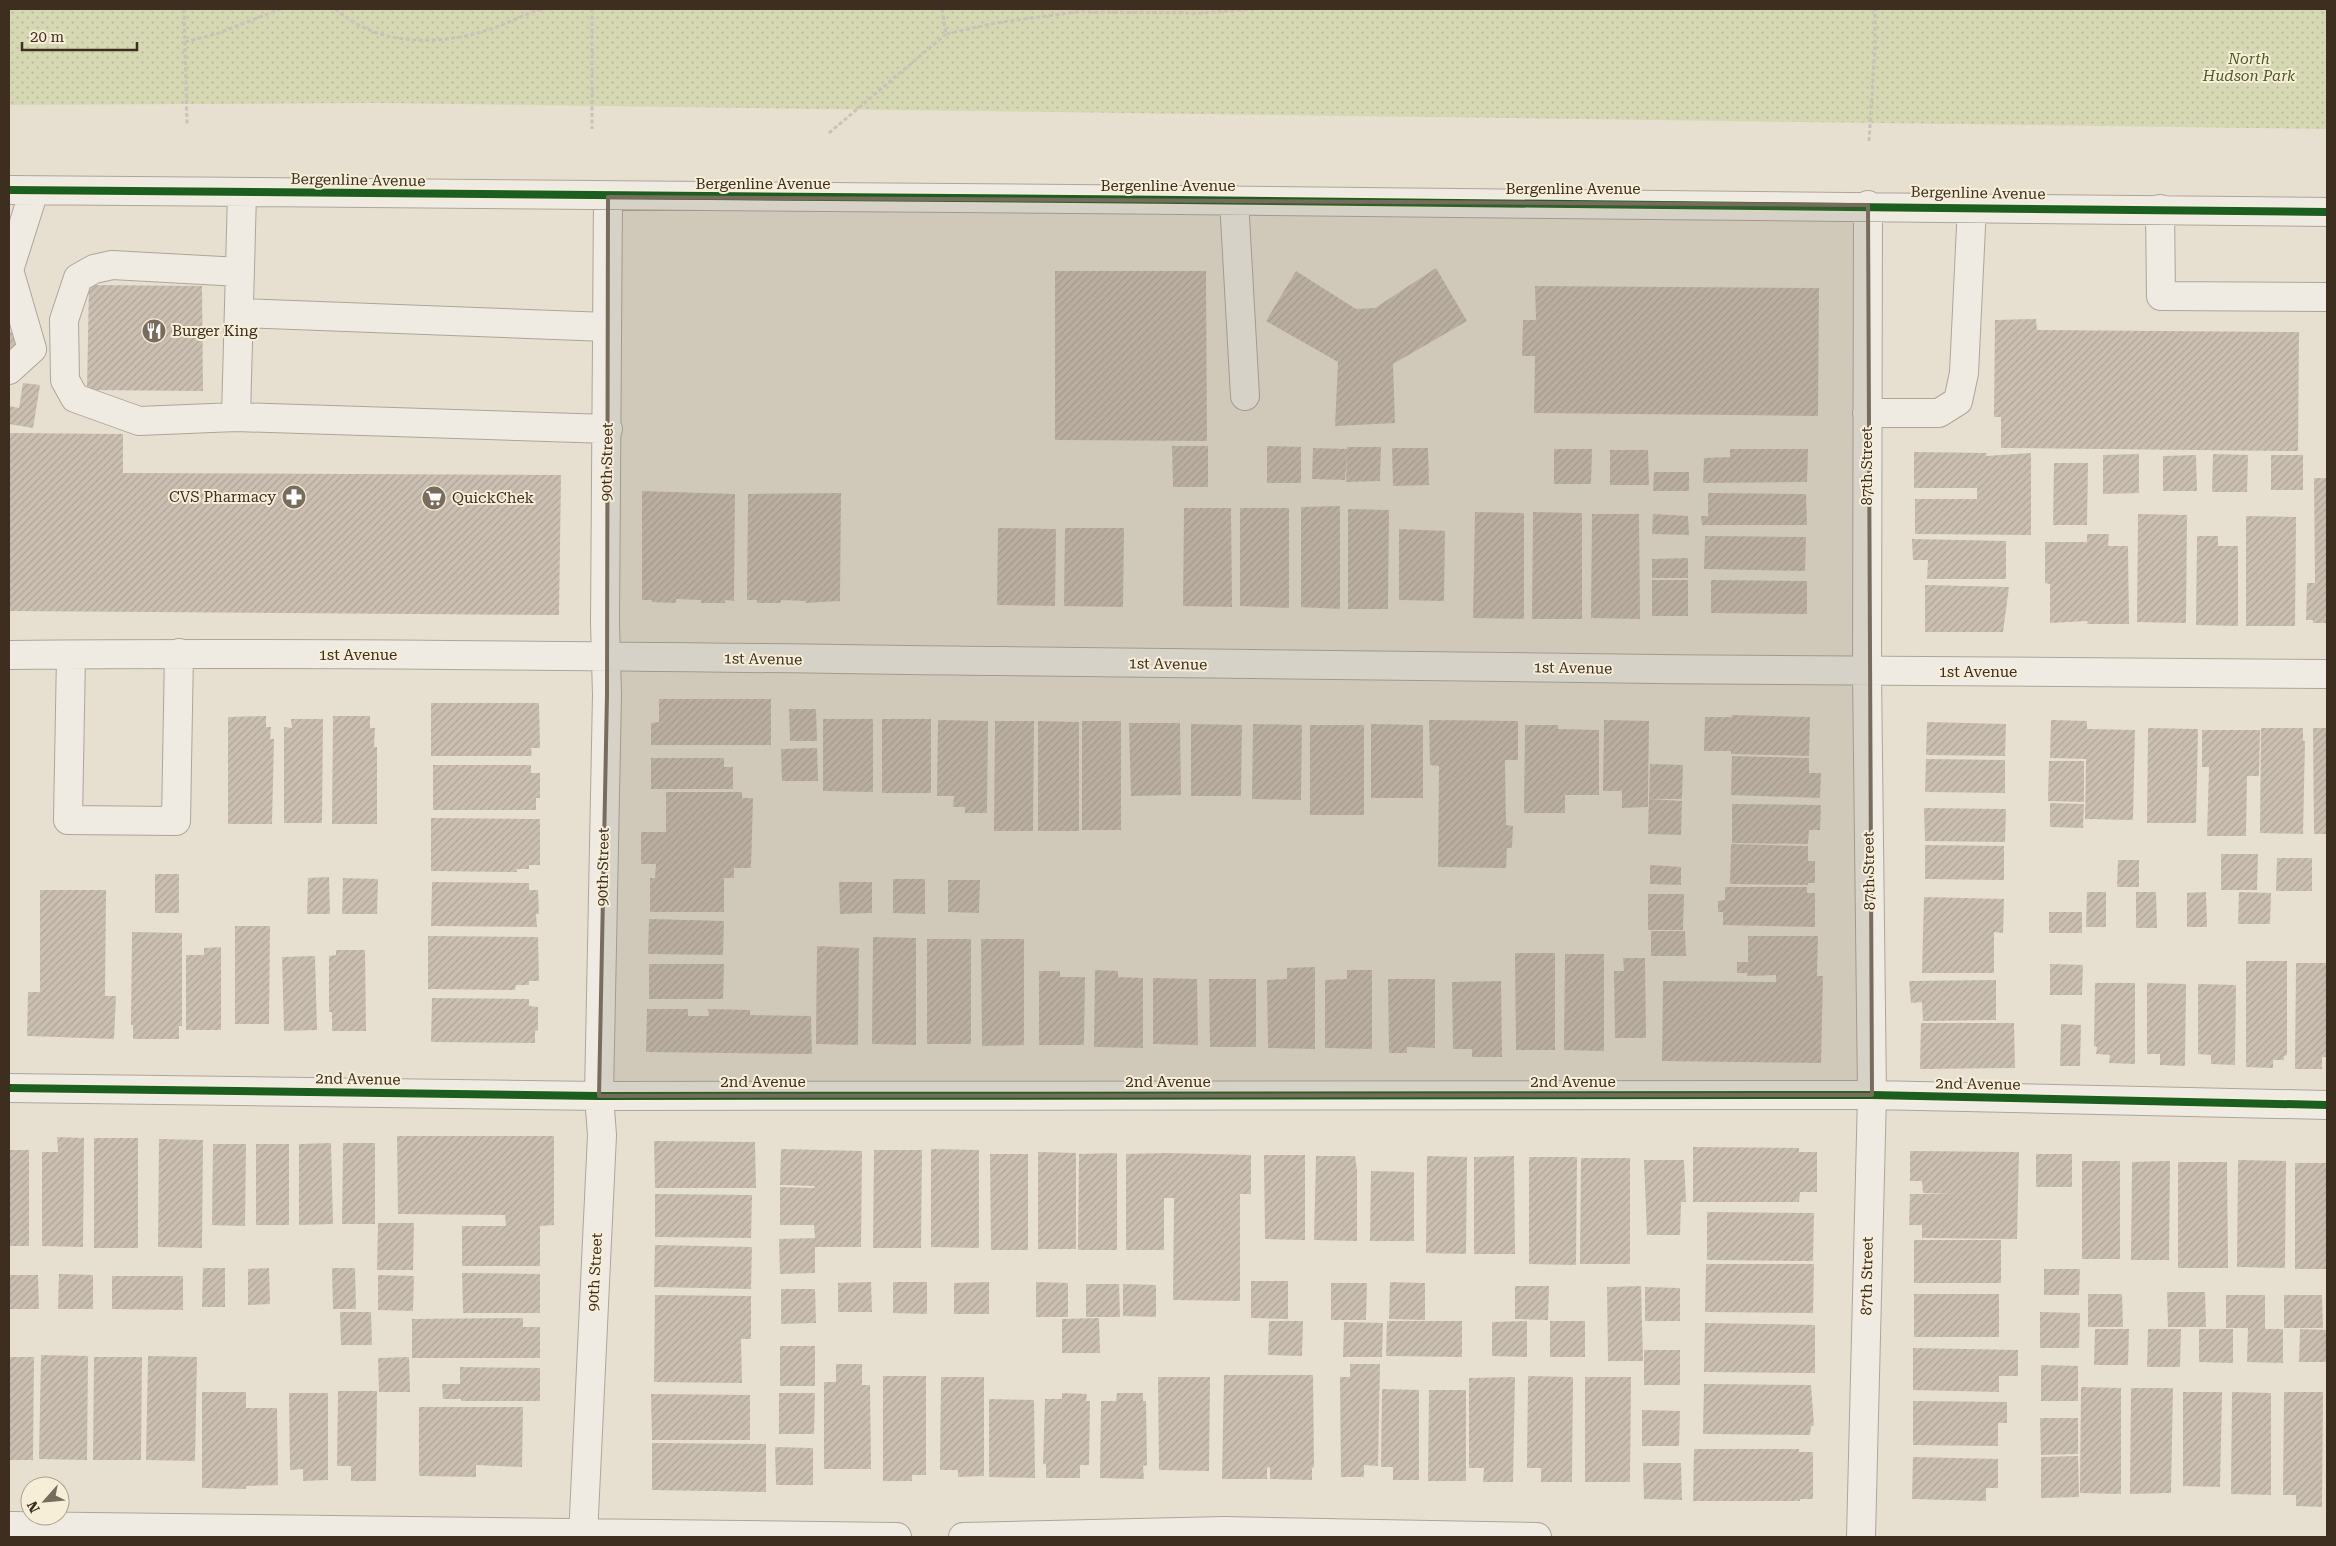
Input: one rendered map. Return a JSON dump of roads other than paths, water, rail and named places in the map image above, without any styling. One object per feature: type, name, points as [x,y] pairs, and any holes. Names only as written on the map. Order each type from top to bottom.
[{"type":"street","name":"Bergenline Avenue","points":[[21,190],[608,197],[1868,205],[2327,212]]},
{"type":"street","points":[[9,370],[32,350],[9,270],[21,190]]},
{"type":"street","points":[[236,417],[242,192]]},
{"type":"street","name":"90th Street","points":[[583,1535],[602,1135],[599,1096],[607,695],[605,657],[608,430],[608,197]]},
{"type":"street","points":[[1234,200],[1245,396]]},
{"type":"street","name":"87th Street","points":[[1860,1537],[1872,1096],[1867,672],[1868,205]]},
{"type":"street","points":[[1867,413],[1939,413],[1958,401],[1964,373],[1972,206]]},
{"type":"street","points":[[2160,209],[2161,296],[2327,297]]},
{"type":"street","points":[[240,272],[112,265],[94,270],[78,278],[64,320],[65,380],[74,398],[140,420],[236,417],[608,430]]},
{"type":"street","points":[[240,313],[607,327]]},
{"type":"street","points":[[71,655],[68,820],[176,821],[179,653]]},
{"type":"street","name":"1st Avenue","points":[[9,655],[179,653],[1867,672],[2327,674]]},
{"type":"street","name":"2nd Avenue","points":[[9,1088],[599,1096],[1872,1096],[2327,1105]]},
{"type":"street","points":[[9,1526],[146,1533],[897,1537]]},
{"type":"street","points":[[964,1537],[1224,1531],[1537,1537]]},
{"type":"place","name":"Burger King","points":[[154,331]]},
{"type":"place","name":"CVS Pharmacy","points":[[294,497]]},
{"type":"place","name":"QuickChek","points":[[434,498]]},
{"type":"park label","name":"North Hudson Park","points":[[2249,68]]}]
